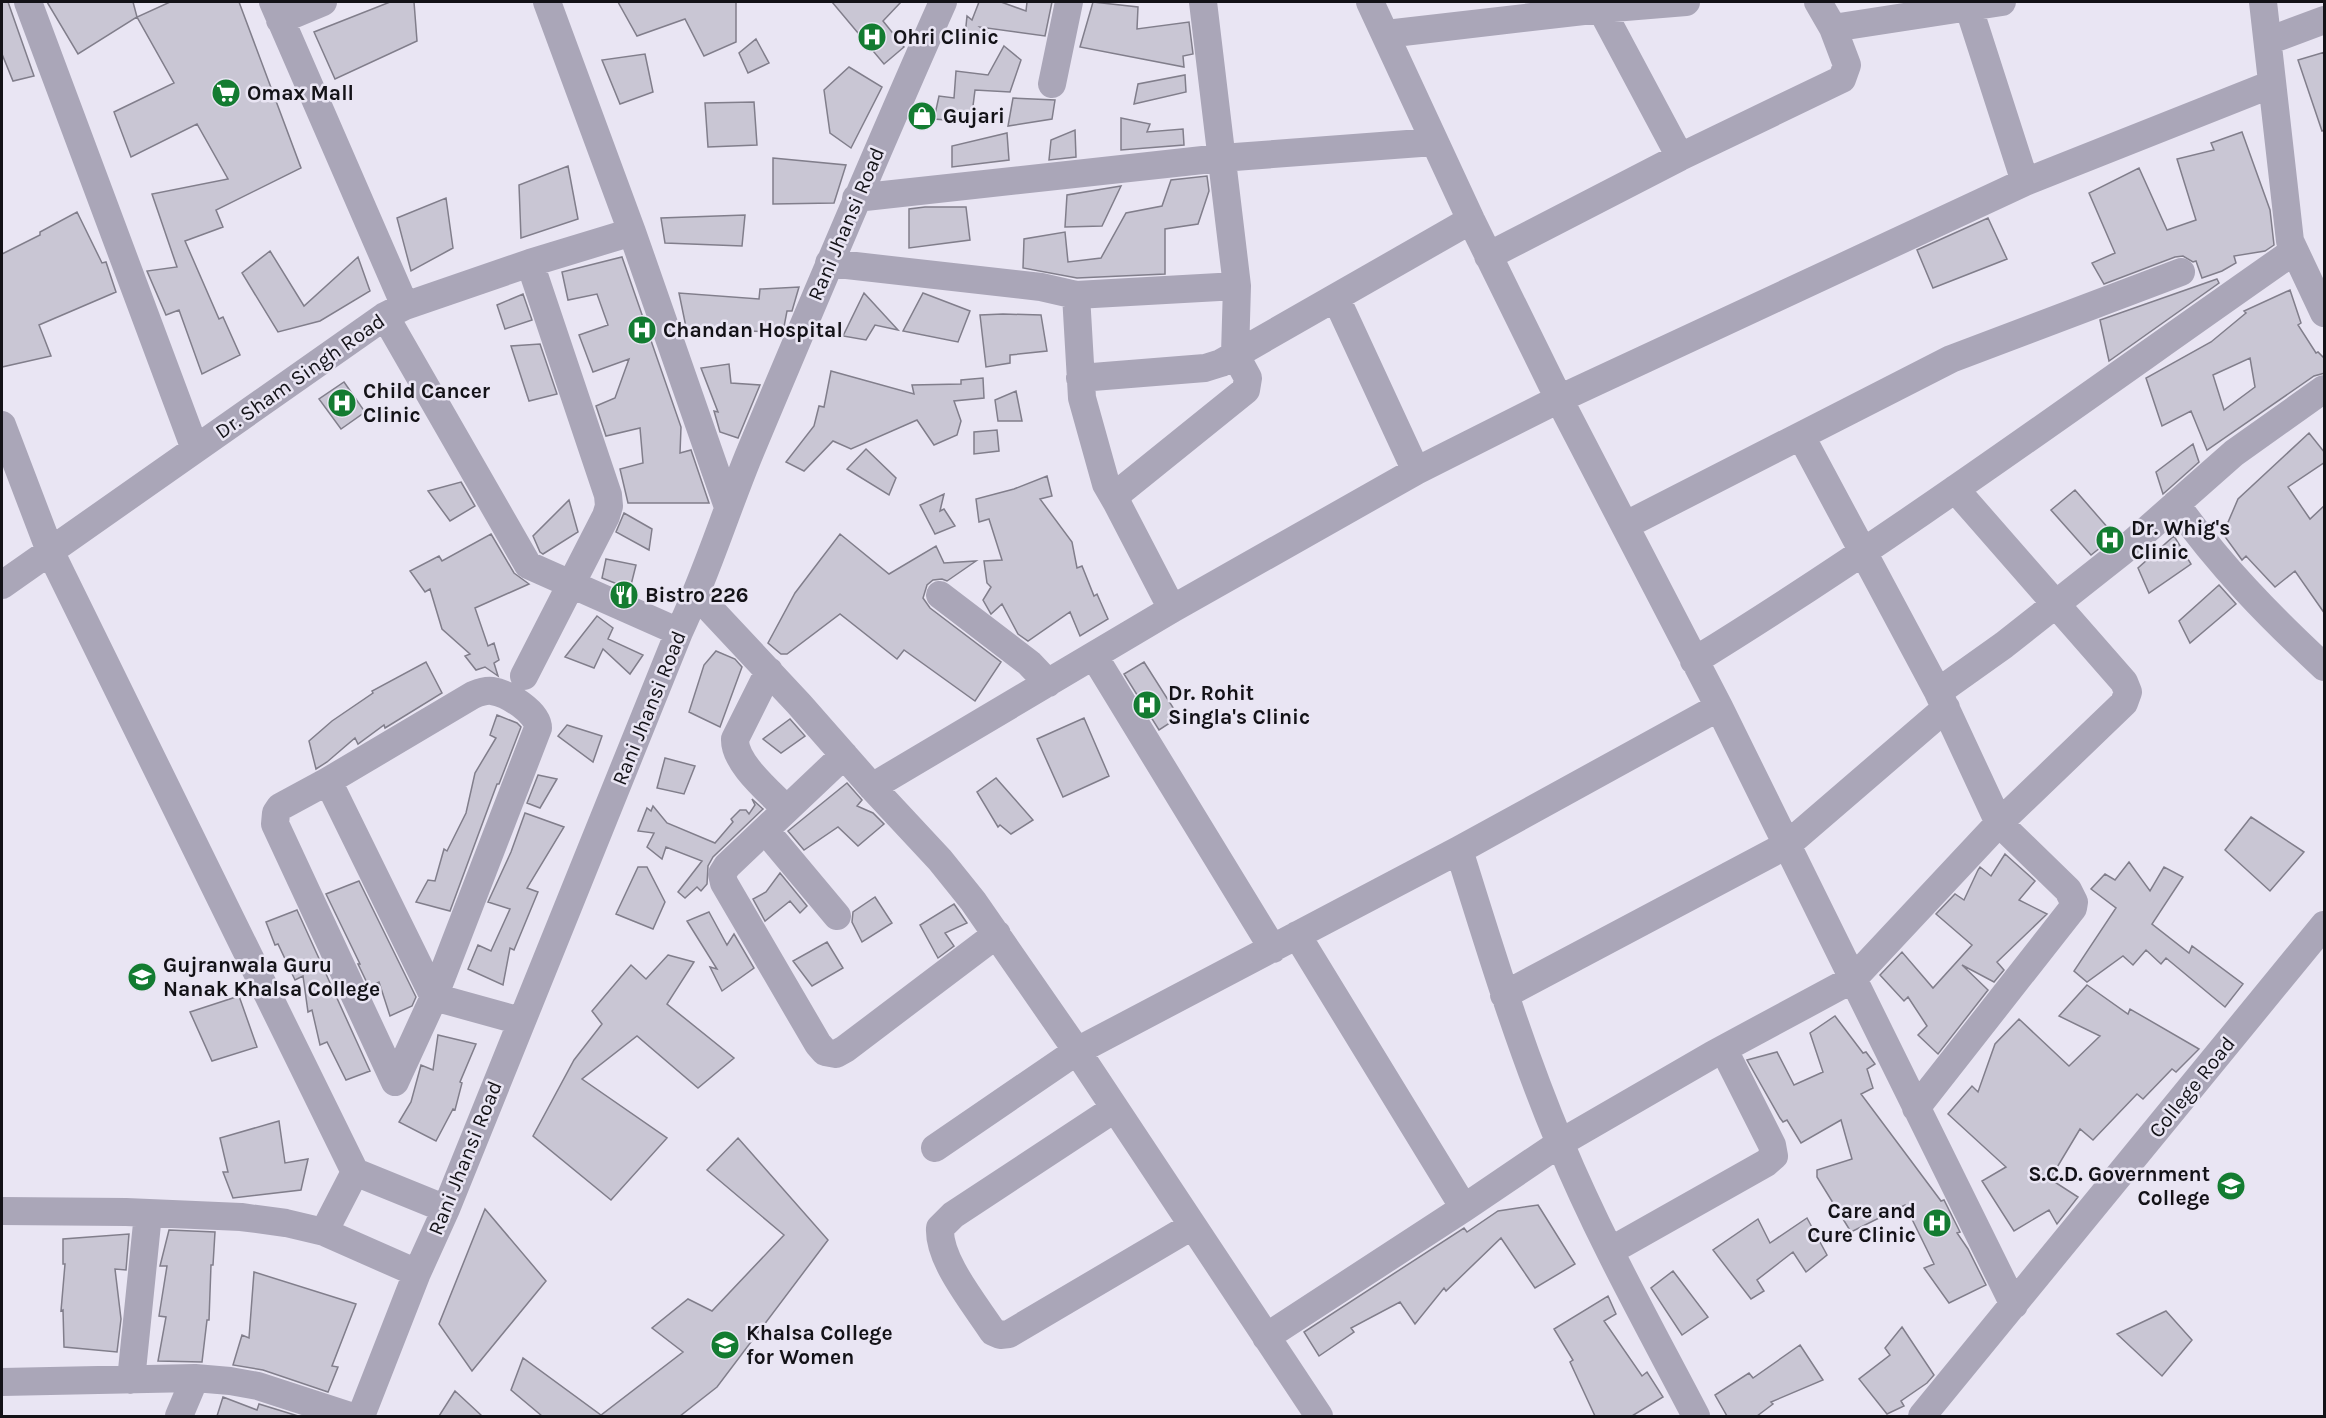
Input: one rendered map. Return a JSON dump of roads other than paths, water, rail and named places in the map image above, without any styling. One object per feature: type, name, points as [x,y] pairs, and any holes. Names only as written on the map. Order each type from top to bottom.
[{"type":"street","points":[[28,2],[195,449]]},
{"type":"street","points":[[323,2],[277,11],[395,311],[522,557],[528,565],[537,570],[679,632]]},
{"type":"street","points":[[547,2],[632,232],[728,507]]},
{"type":"street","name":"Rani Jhansi Road","points":[[361,1416],[417,1273],[446,1209],[679,632],[697,595],[728,507],[856,198],[943,2]]},
{"type":"street","points":[[1052,84],[1069,2]]},
{"type":"street","points":[[1117,503],[1116,498],[1122,490],[1245,390],[1248,378],[1235,354],[1237,286],[1203,2]]},
{"type":"street","points":[[1370,2],[1488,256],[1559,399],[1719,707],[2014,1305]]},
{"type":"street","points":[[1386,34],[1601,9],[1686,2]]},
{"type":"street","points":[[1488,256],[1680,157],[1842,78],[1847,65],[1833,28],[1818,2]]},
{"type":"street","points":[[1833,28],[1968,5],[2002,2]]},
{"type":"street","points":[[2264,2],[2290,241],[2325,313]]},
{"type":"street","points":[[1968,5],[2025,182]]},
{"type":"street","points":[[1601,9],[1680,157]]},
{"type":"street","points":[[2268,41],[2325,20]]},
{"type":"street","points":[[872,787],[1172,609],[1416,471],[1559,399],[2025,182],[2272,84]]},
{"type":"street","points":[[856,198],[1221,158],[1434,142]]},
{"type":"street","points":[[1080,378],[1205,368],[1221,363],[1471,220]]},
{"type":"street","name":"Dr. Sham Singh Road","points":[[2,585],[395,311],[530,263],[632,232]]},
{"type":"street","points":[[1694,661],[1782,607],[1864,552],[2294,251]]},
{"type":"street","points":[[524,676],[609,506],[608,495],[530,263]]},
{"type":"street","points":[[829,263],[1041,287],[1076,295],[1237,286]]},
{"type":"street","points":[[1626,525],[1951,359],[2181,272]]},
{"type":"street","points":[[1076,295],[1082,398],[1106,484],[1172,609]]},
{"type":"street","points":[[1336,298],[1416,471]]},
{"type":"street","points":[[1504,995],[1787,845],[2004,645],[2123,551],[2234,453],[2325,389]]},
{"type":"street","points":[[2,425],[50,551],[355,1172],[446,1209]]},
{"type":"street","points":[[1801,436],[1942,700],[1999,823],[2068,890],[2074,902],[2073,908],[1916,1108]]},
{"type":"street","points":[[1266,1337],[1560,1143],[1853,979],[1999,823],[2124,703],[2128,692],[2124,682],[1955,489]]},
{"type":"street","points":[[2176,504],[2197,533],[2251,596],[2272,619],[2325,668]]},
{"type":"street","points":[[697,595],[940,860],[997,934],[1266,1337],[1309,1412]]},
{"type":"street","points":[[940,595],[1029,663],[1048,683]]},
{"type":"street","points":[[1094,656],[1273,949]]},
{"type":"street","points":[[769,671],[735,739],[735,747],[741,761],[786,809]]},
{"type":"street","points":[[491,691],[513,700],[534,715],[538,728],[434,997],[395,1082],[275,824],[276,813],[280,807],[473,695],[491,691]]},
{"type":"street","points":[[934,1148],[1077,1051],[1459,850],[1719,707]]},
{"type":"street","points":[[844,755],[727,866],[722,874],[724,884],[818,1044],[825,1052],[836,1054],[845,1049],[997,934]]},
{"type":"street","points":[[328,781],[434,997],[521,1021]]},
{"type":"street","points":[[765,830],[837,915]]},
{"type":"street","points":[[1459,850],[1504,995],[1560,1143],[1610,1251],[1696,1416]]},
{"type":"street","name":"College Road","points":[[1922,1416],[2325,925]]},
{"type":"street","points":[[1297,935],[1464,1208]]},
{"type":"street","points":[[1610,1251],[1774,1156],[1772,1144],[1724,1050]]},
{"type":"street","points":[[1114,1109],[961,1209],[940,1228],[939,1240],[945,1258],[993,1332],[1000,1335],[1009,1334],[1192,1226]]},
{"type":"street","points":[[324,1232],[355,1172]]},
{"type":"street","points":[[2,1211],[241,1217],[286,1223],[324,1232],[417,1273]]},
{"type":"street","points":[[131,1380],[148,1214]]},
{"type":"street","points":[[179,1416],[195,1378]]},
{"type":"street","points":[[2,1382],[195,1378],[230,1381],[258,1386],[350,1416]]},
{"type":"place","name":"Ohri Clinic","points":[[872,37]]},
{"type":"place","name":"Omax Mall","points":[[226,93]]},
{"type":"place","name":"Gujari","points":[[922,116]]},
{"type":"place","name":"Chandan Hospital","points":[[642,330]]},
{"type":"place","name":"Child Cancer Clinic","points":[[342,403]]},
{"type":"place","name":"Dr. Whig's Clinic","points":[[2110,540]]},
{"type":"place","name":"Bistro 226","points":[[624,595]]},
{"type":"place","name":"Dr. Rohit Singla's Clinic","points":[[1147,705]]},
{"type":"place","name":"Gujranwala Guru Nanak Khalsa College","points":[[142,977]]},
{"type":"place","name":"S.C.D. Government College","points":[[2231,1186]]},
{"type":"place","name":"Care and Cure Clinic","points":[[1937,1223]]},
{"type":"place","name":"Khalsa College for Women","points":[[725,1345]]}]
